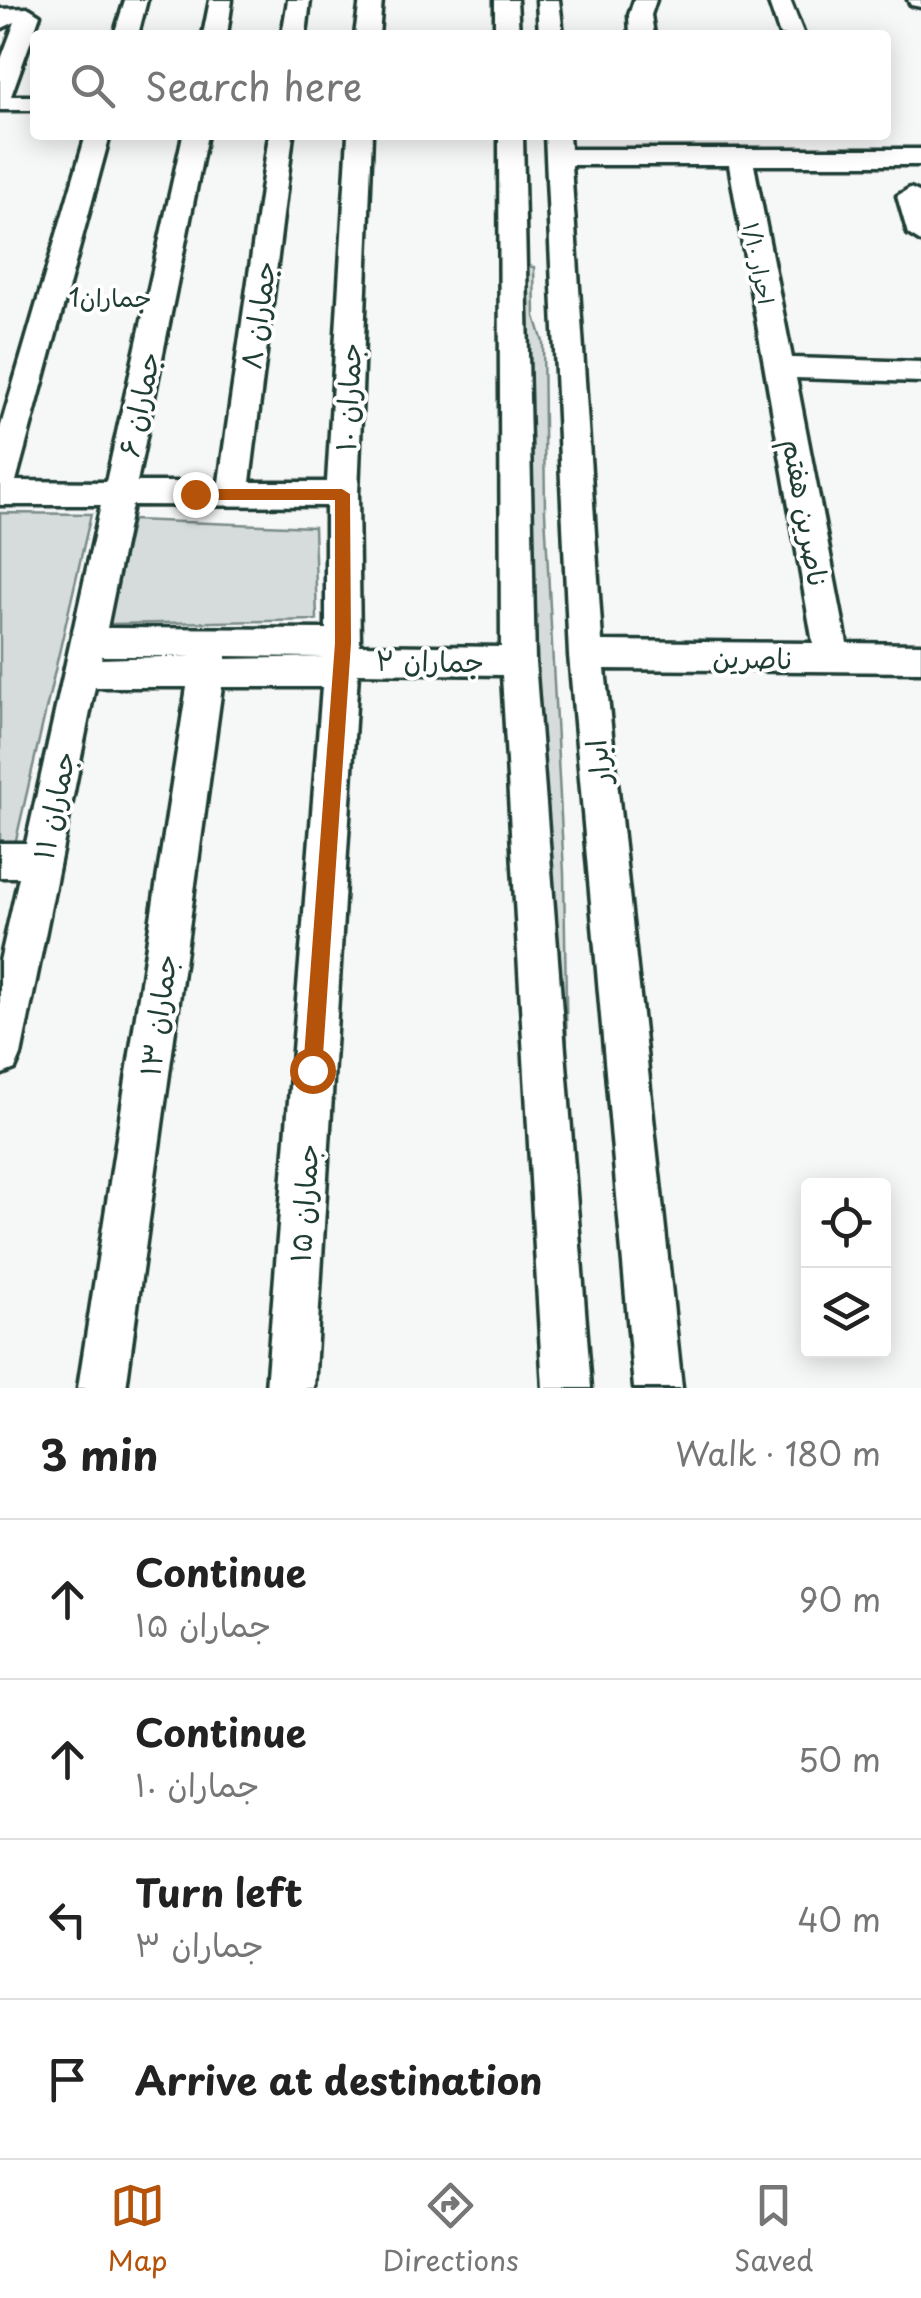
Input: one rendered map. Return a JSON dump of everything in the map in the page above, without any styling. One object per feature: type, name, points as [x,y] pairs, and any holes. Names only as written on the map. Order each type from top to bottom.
[{"type":"street","points":[[127,30],[136,0]]},
{"type":"street","points":[[215,30],[221,0]]},
{"type":"street","points":[[295,30],[299,0]]},
{"type":"street","points":[[368,30],[371,0]]},
{"type":"street","points":[[506,0],[507,30]]},
{"type":"street","points":[[548,0],[550,30]]},
{"type":"street","points":[[642,30],[644,0]]},
{"type":"street","points":[[779,0],[790,30]]},
{"type":"street","points":[[0,94],[29,16],[1,18]]},
{"type":"street","points":[[0,104],[30,104]]},
{"type":"street","points":[[0,116],[30,116]]},
{"type":"street","points":[[0,482],[97,140]]},
{"type":"street","name":"جماران ۶","points":[[84,658],[194,140]]},
{"type":"street","name":"جماران ۸","points":[[233,494],[279,140]]},
{"type":"street","name":"جماران ۱۰","points":[[342,658],[342,494],[360,140]]},
{"type":"street","points":[[511,140],[518,661],[568,1388]]},
{"type":"street","points":[[557,146],[740,158],[821,146],[921,157]]},
{"type":"street","name":"ابرار","points":[[557,146],[586,655],[658,1388]]},
{"type":"street","name":"۱/۱۰ احرار","points":[[740,158],[780,368]]},
{"type":"street","points":[[910,196],[921,234]]},
{"type":"street","points":[[780,368],[921,372]]},
{"type":"street","name":"ناصرین هفتم","points":[[780,368],[833,658]]},
{"type":"street","points":[[0,493],[342,494]]},
{"type":"street","name":"ناصرین","points":[[586,655],[921,658]]},
{"type":"street","name":"جماران ۲","points":[[84,658],[518,661]]},
{"type":"street","name":"جماران ۱۱","points":[[0,1055],[84,658]]},
{"type":"street","name":"جماران ۱۳","points":[[102,1388],[209,658]]},
{"type":"street","name":"جماران ۱۵","points":[[290,1388],[342,658]]},
{"type":"street","points":[[0,860],[42,860]]},
{"type":"shaded area","points":[[527,266],[534,267],[535,316],[543,342],[545,512],[564,873],[572,1388],[533,577]]},
{"type":"shaded area","points":[[0,513],[91,514],[13,853],[0,852]]},
{"type":"shaded area","points":[[132,520],[314,527],[317,620],[109,624]]},
{"type":"district","name":"جماران1","points":[[110,297]]},
{"type":"route","points":[[195,494],[342,494],[343,643],[312,1070]]}]
